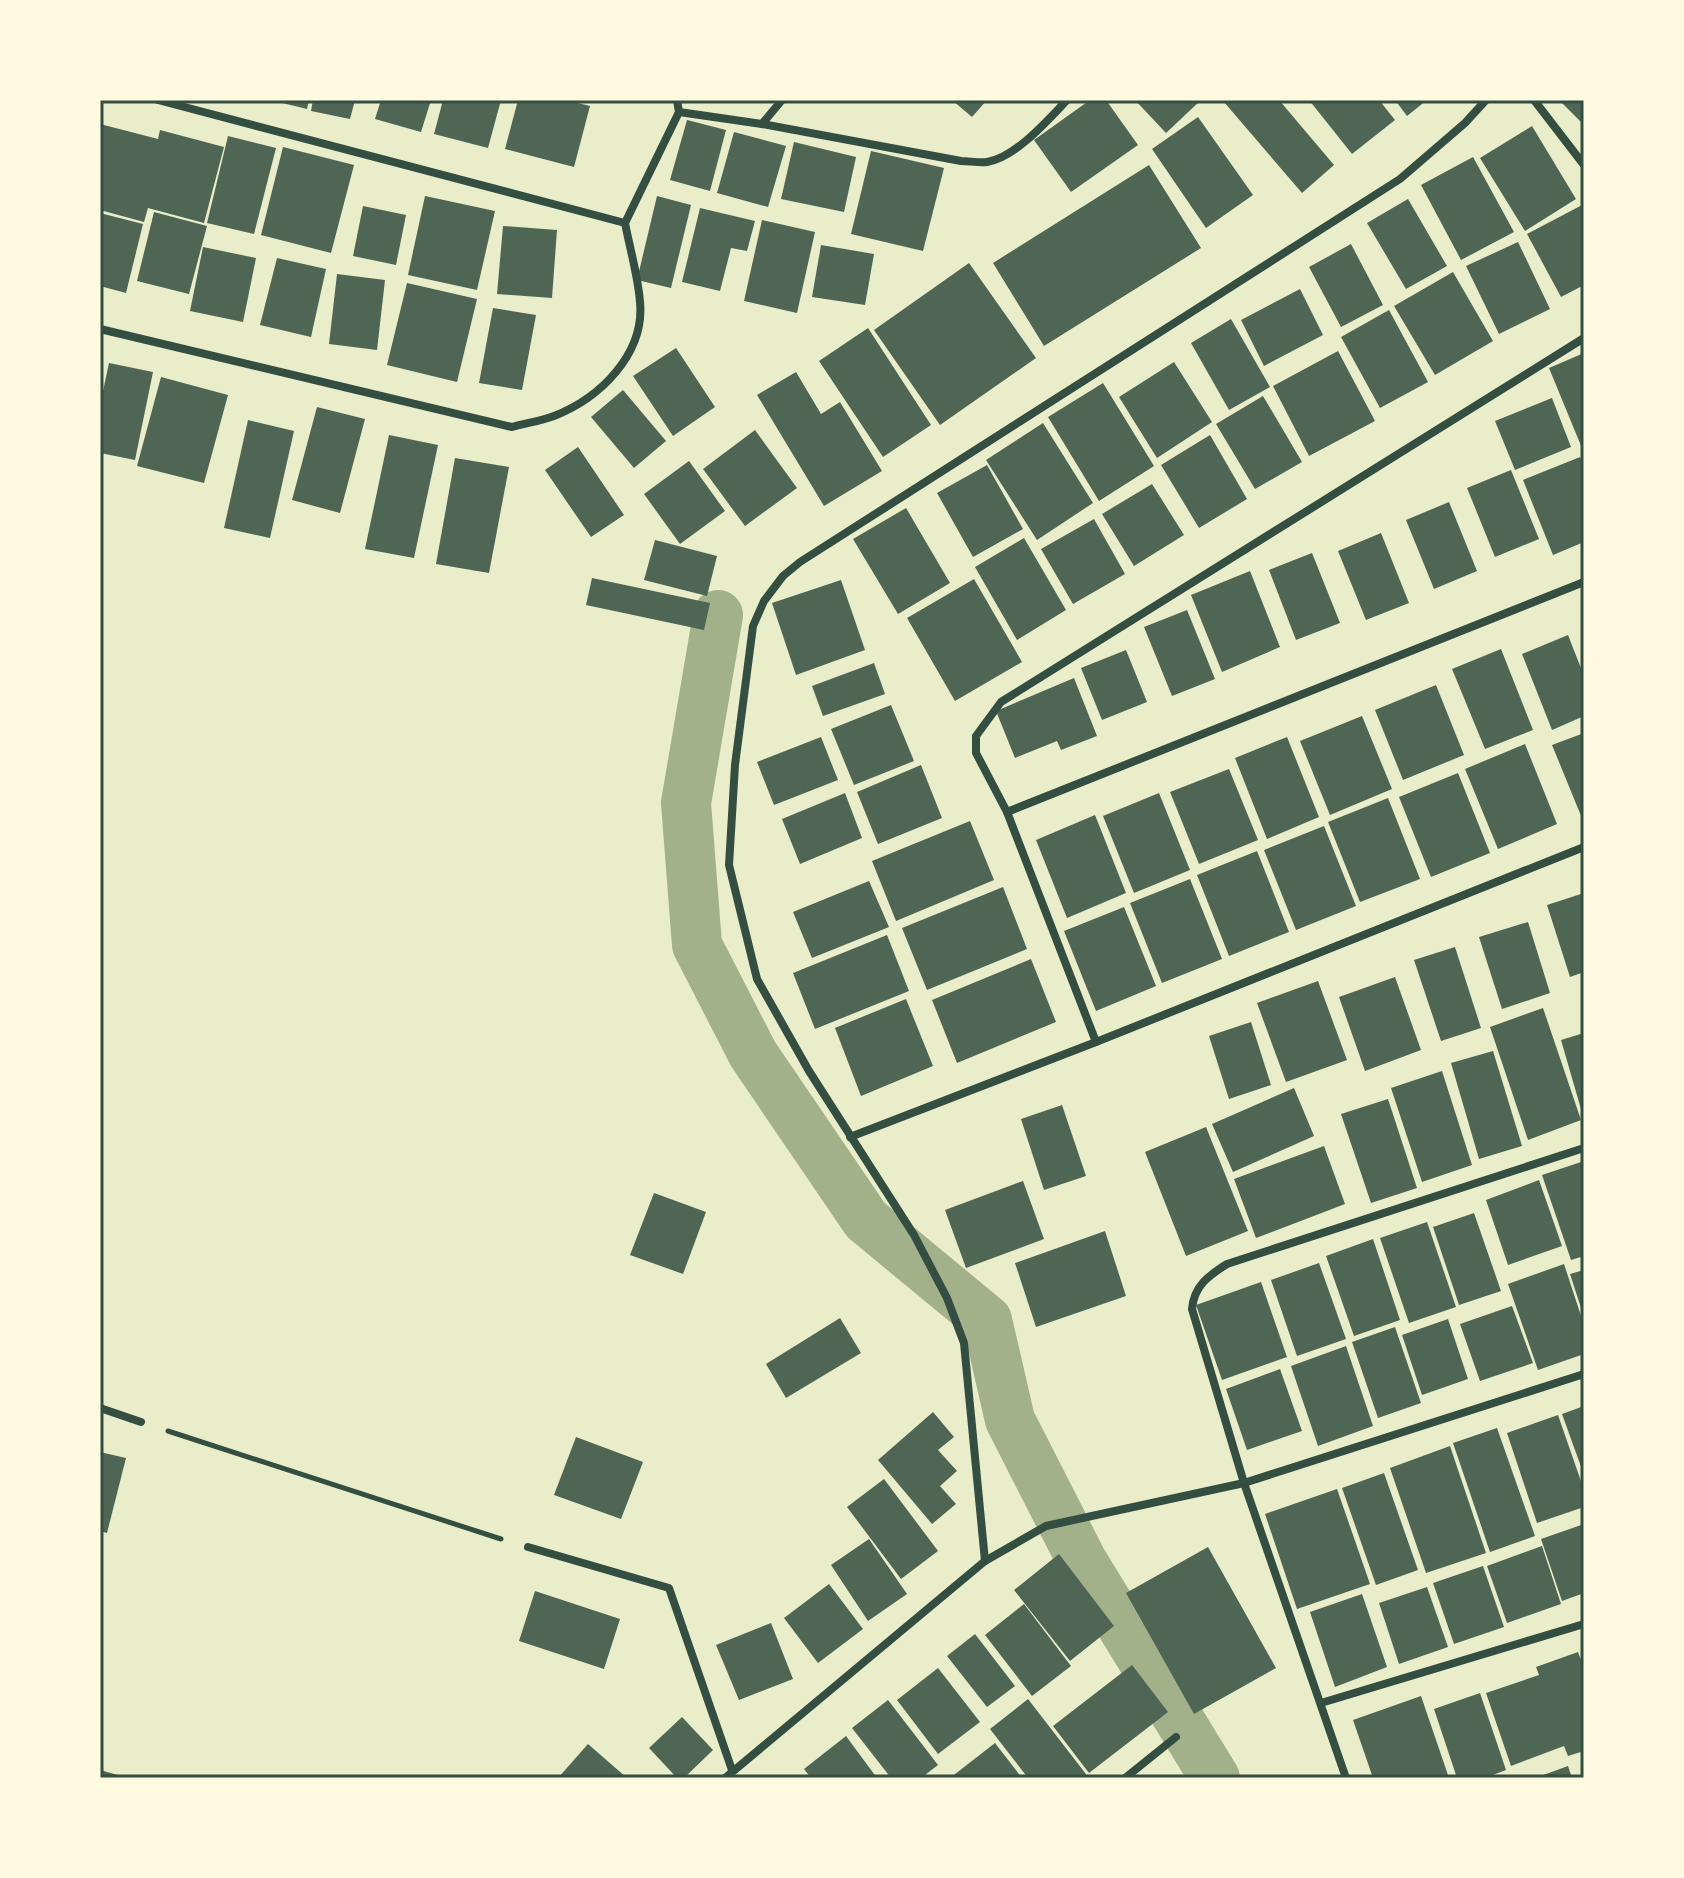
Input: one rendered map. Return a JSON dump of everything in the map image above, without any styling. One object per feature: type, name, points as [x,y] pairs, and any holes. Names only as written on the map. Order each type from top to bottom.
[{"type":"street","points":[[158,100],[625,223]]},
{"type":"street","points":[[100,329],[512,427],[553,416],[590,397],[625,362],[638,336],[641,303],[625,223],[679,112],[677,100]]},
{"type":"street","points":[[762,124],[782,100]]},
{"type":"street","points":[[679,112],[961,161],[988,162],[1017,148],[1067,100]]},
{"type":"street","points":[[985,1561],[964,1343],[947,1298],[914,1235],[809,1071],[757,979],[729,865],[735,765],[753,626],[764,601],[783,576],[800,562],[1400,179],[1465,123],[1486,100]]},
{"type":"street","points":[[1534,100],[1584,165]]},
{"type":"street","points":[[1096,1042],[1007,812],[976,753],[976,736],[1001,702],[1584,338]]},
{"type":"street","points":[[1007,812],[1584,582]]},
{"type":"street","points":[[850,1137],[1584,847]]},
{"type":"street","points":[[1346,1778],[1244,1483],[1192,1309],[1193,1298],[1208,1276],[1227,1264],[1584,1148]]},
{"type":"street","points":[[725,1778],[985,1561],[1046,1526],[1244,1483],[1584,1374]]},
{"type":"street","points":[[100,1408],[141,1422]]},
{"type":"street","points":[[528,1547],[669,1588],[732,1770]]},
{"type":"street","points":[[1321,1703],[1584,1624]]},
{"type":"street","points":[[1125,1778],[1176,1737]]},
{"type":"path","points":[[141,1422],[528,1547]]},
{"type":"building","points":[[270,100],[309,100],[307,109]]},
{"type":"building","points":[[313,100],[355,100],[350,119],[311,111]]},
{"type":"building","points":[[381,100],[431,100],[421,132],[375,119]]},
{"type":"building","points":[[443,100],[501,100],[488,148],[434,134]]},
{"type":"building","points":[[518,100],[566,100],[590,106],[574,167],[505,149]]},
{"type":"building","points":[[952,100],[987,100],[972,117]]},
{"type":"building","points":[[1090,100],[1106,100],[1138,145],[1071,192],[1034,140]]},
{"type":"building","points":[[1135,100],[1201,100],[1166,133]]},
{"type":"building","points":[[1279,100],[1334,165],[1302,193],[1224,102]]},
{"type":"building","points":[[1309,100],[1379,100],[1395,120],[1352,154]]},
{"type":"building","points":[[1395,100],[1427,100],[1407,116]]},
{"type":"building","points":[[1559,100],[1584,100],[1584,125]]},
{"type":"building","points":[[1198,117],[1253,195],[1206,228],[1152,149]]},
{"type":"building","points":[[687,120],[726,130],[710,191],[670,180]]},
{"type":"building","points":[[100,124],[158,139],[160,130],[224,147],[204,223],[148,208],[144,222],[100,210]]},
{"type":"building","points":[[1532,126],[1576,199],[1525,231],[1480,158]]},
{"type":"building","points":[[734,132],[786,146],[768,207],[717,193]]},
{"type":"building","points":[[228,136],[276,148],[254,234],[207,223]]},
{"type":"building","points":[[794,142],[856,157],[844,212],[781,199]]},
{"type":"building","points":[[283,147],[354,165],[331,253],[261,235]]},
{"type":"building","points":[[871,151],[944,168],[923,251],[851,234]]},
{"type":"building","points":[[1473,157],[1514,232],[1461,260],[1421,185]]},
{"type":"building","points":[[1149,165],[1201,248],[1044,346],[993,263]]},
{"type":"building","points":[[425,196],[495,211],[477,290],[408,275]]},
{"type":"building","points":[[657,196],[691,205],[671,288],[637,280]]},
{"type":"building","points":[[1408,199],[1447,266],[1406,289],[1367,223]]},
{"type":"building","points":[[1584,204],[1584,285],[1561,297],[1527,234]]},
{"type":"building","points":[[363,206],[406,215],[396,265],[353,256]]},
{"type":"building","points":[[700,208],[755,221],[747,251],[731,248],[720,291],[682,282]]},
{"type":"building","points":[[154,212],[207,226],[189,294],[137,281]]},
{"type":"building","points":[[100,213],[143,224],[126,293],[100,286]]},
{"type":"building","points":[[762,220],[815,232],[797,313],[744,301]]},
{"type":"building","points":[[503,226],[557,230],[552,298],[497,294]]},
{"type":"building","points":[[1518,242],[1550,309],[1499,334],[1466,266]]},
{"type":"building","points":[[1351,244],[1383,305],[1341,327],[1309,267]]},
{"type":"building","points":[[821,245],[874,254],[865,305],[812,297]]},
{"type":"building","points":[[203,247],[256,258],[243,322],[190,311]]},
{"type":"building","points":[[277,258],[326,269],[311,337],[260,325]]},
{"type":"building","points":[[969,263],[1036,358],[940,425],[874,330]]},
{"type":"building","points":[[1453,272],[1493,341],[1435,375],[1394,306]]},
{"type":"building","points":[[337,274],[385,280],[377,350],[329,344]]},
{"type":"building","points":[[407,283],[477,299],[457,382],[387,365]]},
{"type":"building","points":[[1300,289],[1323,335],[1264,366],[1241,320]]},
{"type":"building","points":[[493,308],[536,315],[522,390],[479,383]]},
{"type":"building","points":[[1389,310],[1428,382],[1380,408],[1341,337]]},
{"type":"building","points":[[1231,319],[1270,387],[1229,410],[1191,343]]},
{"type":"building","points":[[868,328],[931,425],[883,457],[819,361]]},
{"type":"building","points":[[676,348],[715,407],[673,436],[633,376]]},
{"type":"building","points":[[1338,351],[1375,421],[1309,456],[1273,386]]},
{"type":"building","points":[[1584,353],[1584,453],[1549,368]]},
{"type":"building","points":[[1174,362],[1212,422],[1157,458],[1119,397]]},
{"type":"building","points":[[109,363],[153,372],[135,460],[100,453],[100,405]]},
{"type":"building","points":[[796,372],[821,414],[840,402],[882,471],[824,506],[757,395]]},
{"type":"building","points":[[161,377],[228,395],[204,483],[137,466]]},
{"type":"building","points":[[1103,383],[1154,466],[1099,501],[1048,417]]},
{"type":"building","points":[[623,390],[666,441],[634,468],[591,417]]},
{"type":"building","points":[[1263,396],[1302,462],[1255,489],[1216,424]]},
{"type":"building","points":[[1552,398],[1571,447],[1515,470],[1495,421]]},
{"type":"building","points":[[317,407],[365,419],[340,513],[292,500]]},
{"type":"building","points":[[248,420],[294,431],[270,538],[224,528]]},
{"type":"building","points":[[1043,423],[1093,503],[1037,540],[986,460]]},
{"type":"building","points":[[755,430],[797,488],[745,526],[703,469]]},
{"type":"building","points":[[389,435],[438,445],[414,558],[365,549]]},
{"type":"building","points":[[1210,435],[1247,499],[1199,528],[1161,465]]},
{"type":"building","points":[[578,447],[624,515],[591,537],[545,470]]},
{"type":"building","points":[[1580,457],[1584,467],[1584,542],[1553,555],[1523,480]]},
{"type":"building","points":[[455,458],[509,467],[489,573],[436,564]]},
{"type":"building","points":[[689,461],[725,511],[680,544],[644,494]]},
{"type":"building","points":[[987,465],[1023,529],[973,557],[937,493]]},
{"type":"building","points":[[1511,470],[1539,539],[1495,557],[1467,488]]},
{"type":"building","points":[[1152,484],[1184,535],[1134,566],[1102,514]]},
{"type":"building","points":[[1449,502],[1477,571],[1434,589],[1406,520]]},
{"type":"building","points":[[906,508],[950,583],[898,614],[853,539]]},
{"type":"building","points":[[1094,519],[1125,574],[1073,604],[1041,549]]},
{"type":"building","points":[[1381,533],[1409,603],[1366,620],[1338,551]]},
{"type":"building","points":[[1024,538],[1066,610],[1017,640],[975,567]]},
{"type":"building","points":[[655,540],[717,556],[707,596],[644,580]]},
{"type":"building","points":[[1312,553],[1340,623],[1296,640],[1269,570]]},
{"type":"building","points":[[1250,571],[1280,647],[1222,672],[1191,595]]},
{"type":"building","points":[[592,578],[710,603],[704,630],[586,605]]},
{"type":"building","points":[[974,579],[1022,662],[955,701],[907,618]]},
{"type":"building","points":[[841,580],[865,650],[796,675],[772,603]]},
{"type":"building","points":[[1187,610],[1215,679],[1172,696],[1144,627]]},
{"type":"building","points":[[1568,635],[1584,676],[1584,716],[1552,730],[1522,654]]},
{"type":"building","points":[[1501,649],[1533,730],[1485,749],[1452,669]]},
{"type":"building","points":[[1126,650],[1147,702],[1102,720],[1081,668]]},
{"type":"building","points":[[874,663],[885,694],[823,716],[812,686]]},
{"type":"building","points":[[1074,678],[1097,736],[1061,750],[1057,741],[1015,758],[996,711]]},
{"type":"building","points":[[1436,685],[1464,755],[1403,780],[1375,710]]},
{"type":"building","points":[[891,705],[914,761],[854,785],[831,729]]},
{"type":"building","points":[[1362,716],[1392,789],[1330,815],[1300,741]]},
{"type":"building","points":[[1584,733],[1584,823],[1552,745]]},
{"type":"building","points":[[821,737],[838,780],[774,805],[757,762]]},
{"type":"building","points":[[1287,737],[1319,817],[1267,839],[1235,758]]},
{"type":"building","points":[[1525,744],[1557,824],[1498,849],[1465,769]]},
{"type":"building","points":[[921,765],[942,818],[878,844],[857,792]]},
{"type":"building","points":[[1229,769],[1258,840],[1199,864],[1170,792]]},
{"type":"building","points":[[1458,773],[1490,853],[1431,877],[1399,797]]},
{"type":"building","points":[[845,793],[862,838],[800,864],[782,819]]},
{"type":"building","points":[[1159,793],[1190,870],[1134,893],[1103,816]]},
{"type":"building","points":[[1388,798],[1420,879],[1360,902],[1328,822]]},
{"type":"building","points":[[1095,815],[1126,893],[1067,918],[1036,840]]},
{"type":"building","points":[[970,821],[994,880],[896,921],[872,861]]},
{"type":"building","points":[[1324,826],[1356,906],[1296,930],[1264,850]]},
{"type":"building","points":[[1257,851],[1289,932],[1229,956],[1197,875]]},
{"type":"building","points":[[1190,879],[1222,959],[1162,983],[1130,903]]},
{"type":"building","points":[[869,881],[889,927],[812,958],[793,912]]},
{"type":"building","points":[[1003,887],[1027,949],[927,990],[902,928]]},
{"type":"building","points":[[1584,893],[1584,972],[1570,977],[1547,905]]},
{"type":"building","points":[[1124,907],[1156,986],[1096,1011],[1064,931]]},
{"type":"building","points":[[1528,922],[1550,993],[1502,1009],[1479,937]]},
{"type":"building","points":[[887,935],[909,991],[815,1029],[793,973]]},
{"type":"building","points":[[1455,947],[1481,1028],[1441,1041],[1414,960]]},
{"type":"building","points":[[1031,959],[1056,1022],[957,1063],[932,1000]]},
{"type":"building","points":[[1395,977],[1421,1050],[1365,1071],[1339,997]]},
{"type":"building","points":[[1318,981],[1347,1060],[1286,1082],[1257,1003]]},
{"type":"building","points":[[906,999],[933,1066],[861,1096],[835,1028]]},
{"type":"building","points":[[1543,1008],[1581,1120],[1528,1140],[1490,1027]]},
{"type":"building","points":[[1251,1022],[1271,1085],[1229,1099],[1209,1036]]},
{"type":"building","points":[[1584,1033],[1584,1116],[1583,1116],[1561,1040]]},
{"type":"building","points":[[1493,1051],[1522,1146],[1479,1159],[1451,1063]]},
{"type":"building","points":[[1442,1071],[1472,1165],[1422,1182],[1391,1088]]},
{"type":"building","points":[[1294,1088],[1314,1136],[1233,1172],[1212,1124]]},
{"type":"building","points":[[1388,1099],[1417,1188],[1371,1203],[1341,1114]]},
{"type":"building","points":[[1062,1105],[1086,1176],[1044,1190],[1021,1119]]},
{"type":"building","points":[[1206,1127],[1248,1231],[1186,1256],[1145,1152]]},
{"type":"building","points":[[1324,1146],[1345,1204],[1256,1238],[1234,1179]]},
{"type":"building","points":[[1584,1161],[1584,1256],[1571,1260],[1542,1175]]},
{"type":"building","points":[[1539,1180],[1562,1246],[1508,1265],[1486,1200]]},
{"type":"building","points":[[1023,1181],[1044,1239],[966,1268],[945,1210]]},
{"type":"building","points":[[654,1193],[706,1212],[683,1274],[630,1255]]},
{"type":"building","points":[[1474,1213],[1501,1291],[1459,1305],[1433,1227]]},
{"type":"building","points":[[1427,1222],[1456,1307],[1409,1323],[1380,1238]]},
{"type":"building","points":[[1105,1231],[1126,1296],[1036,1327],[1015,1263]]},
{"type":"building","points":[[1373,1239],[1400,1320],[1354,1336],[1326,1256]]},
{"type":"building","points":[[1319,1263],[1346,1339],[1297,1356],[1271,1280]]},
{"type":"building","points":[[1564,1264],[1584,1325],[1584,1354],[1538,1370],[1508,1284]]},
{"type":"building","points":[[1584,1270],[1584,1314],[1583,1314],[1570,1274]]},
{"type":"building","points":[[1261,1282],[1287,1357],[1222,1380],[1196,1305]]},
{"type":"building","points":[[1512,1306],[1533,1363],[1480,1381],[1460,1324]]},
{"type":"building","points":[[840,1318],[861,1353],[786,1398],[766,1364]]},
{"type":"building","points":[[1448,1319],[1468,1379],[1422,1395],[1402,1335]]},
{"type":"building","points":[[1395,1327],[1421,1403],[1378,1418],[1352,1342]]},
{"type":"building","points":[[1346,1346],[1373,1426],[1318,1446],[1291,1366]]},
{"type":"building","points":[[1280,1369],[1302,1431],[1247,1450],[1226,1389]]},
{"type":"building","points":[[1584,1406],[1584,1475],[1562,1414]]},
{"type":"building","points":[[933,1412],[954,1437],[938,1450],[957,1471],[940,1486],[956,1504],[932,1524],[878,1460]]},
{"type":"building","points":[[1558,1415],[1584,1490],[1584,1507],[1537,1523],[1507,1433]]},
{"type":"building","points":[[1497,1428],[1535,1536],[1490,1552],[1453,1443]]},
{"type":"building","points":[[576,1437],[643,1462],[621,1519],[554,1495]]},
{"type":"building","points":[[1450,1446],[1486,1553],[1426,1573],[1390,1468]]},
{"type":"building","points":[[100,1452],[126,1458],[107,1533],[100,1531]]},
{"type":"building","points":[[1384,1473],[1418,1570],[1376,1585],[1342,1488]]},
{"type":"building","points":[[884,1479],[938,1551],[901,1579],[847,1507]]},
{"type":"building","points":[[1337,1489],[1370,1584],[1297,1609],[1265,1514]]},
{"type":"building","points":[[1584,1524],[1584,1593],[1562,1601],[1541,1539]]},
{"type":"building","points":[[869,1539],[907,1594],[868,1621],[831,1565]]},
{"type":"building","points":[[1542,1546],[1561,1604],[1507,1623],[1487,1566]]},
{"type":"building","points":[[1208,1547],[1276,1668],[1194,1714],[1126,1593]]},
{"type":"building","points":[[1059,1554],[1114,1626],[1070,1661],[1014,1590]]},
{"type":"building","points":[[1483,1566],[1504,1627],[1454,1644],[1433,1583]]},
{"type":"building","points":[[829,1584],[863,1629],[818,1663],[784,1618]]},
{"type":"building","points":[[1427,1587],[1448,1647],[1399,1664],[1379,1603]]},
{"type":"building","points":[[535,1591],[620,1619],[604,1669],[519,1641]]},
{"type":"building","points":[[1362,1594],[1387,1667],[1335,1687],[1310,1612]]},
{"type":"building","points":[[1024,1604],[1071,1666],[1032,1696],[985,1635]]},
{"type":"building","points":[[771,1623],[793,1679],[739,1700],[716,1645]]},
{"type":"building","points":[[975,1634],[1015,1686],[987,1707],[947,1656]]},
{"type":"building","points":[[1578,1652],[1584,1668],[1584,1751],[1568,1756],[1564,1746],[1511,1766],[1486,1693],[1539,1675],[1536,1667]]},
{"type":"building","points":[[1132,1665],[1168,1712],[1089,1773],[1053,1726]]},
{"type":"building","points":[[938,1668],[980,1722],[938,1754],[897,1700]]},
{"type":"building","points":[[1480,1693],[1506,1770],[1485,1778],[1457,1778],[1434,1709]]},
{"type":"building","points":[[1421,1696],[1449,1778],[1373,1778],[1353,1720]]},
{"type":"building","points":[[1028,1699],[1089,1778],[1028,1778],[990,1729]]},
{"type":"building","points":[[888,1700],[938,1765],[921,1778],[891,1778],[852,1728]]},
{"type":"building","points":[[682,1717],[713,1750],[684,1778],[677,1778],[649,1748]]},
{"type":"building","points":[[846,1736],[877,1778],[811,1778],[804,1769]]},
{"type":"building","points":[[995,1743],[1022,1778],[950,1778]]},
{"type":"building","points":[[588,1744],[627,1778],[558,1778]]},
{"type":"building","points":[[1568,1766],[1572,1778],[1535,1778]]},
{"type":"building","points":[[100,1770],[125,1777],[125,1778],[100,1778]]},
{"type":"waterway","points":[[718,615],[686,803],[697,945],[753,1054],[866,1220],[987,1320],[1010,1420],[1082,1561],[1215,1778]]}]
